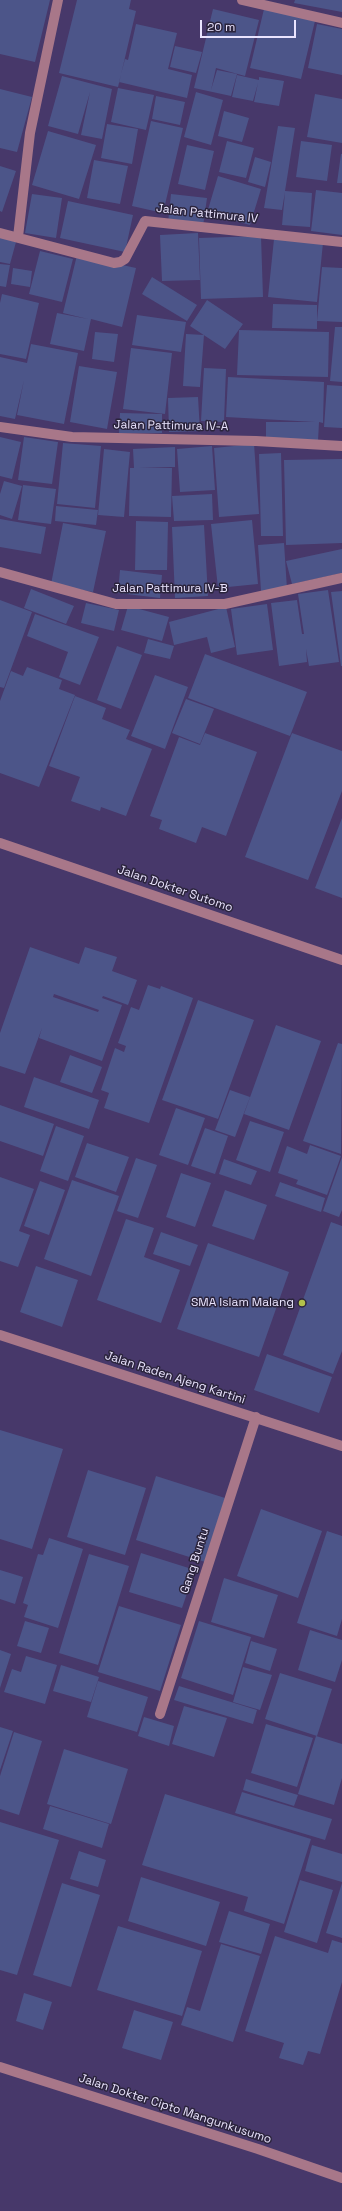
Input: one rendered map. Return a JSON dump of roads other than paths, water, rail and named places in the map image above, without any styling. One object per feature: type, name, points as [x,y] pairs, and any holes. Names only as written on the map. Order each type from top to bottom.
[{"type":"street","points":[[18,237],[30,133],[58,0]]},
{"type":"street","points":[[242,0],[342,23]]},
{"type":"street","name":"Jalan Pattimura IV","points":[[0,233],[114,263],[120,262],[125,258],[145,220],[342,242]]},
{"type":"street","name":"Jalan Pattimura IV-A","points":[[0,427],[72,438],[256,441],[342,446]]},
{"type":"street","name":"Jalan Pattimura IV-B","points":[[0,572],[116,604],[225,604],[342,578]]},
{"type":"street","name":"Jalan Dokter Sutomo","points":[[0,843],[342,960]]},
{"type":"street","name":"Jalan Raden Ajeng Kartini","points":[[0,1335],[342,1446]]},
{"type":"street","name":"Gang Buntu","points":[[160,1714],[256,1417]]},
{"type":"street","name":"Jalan Dokter Cipto Mangunkusumo","points":[[0,2067],[258,2149],[342,2178]]},
{"type":"place","name":"SMA Islam Malang","points":[[302,1303]]}]
